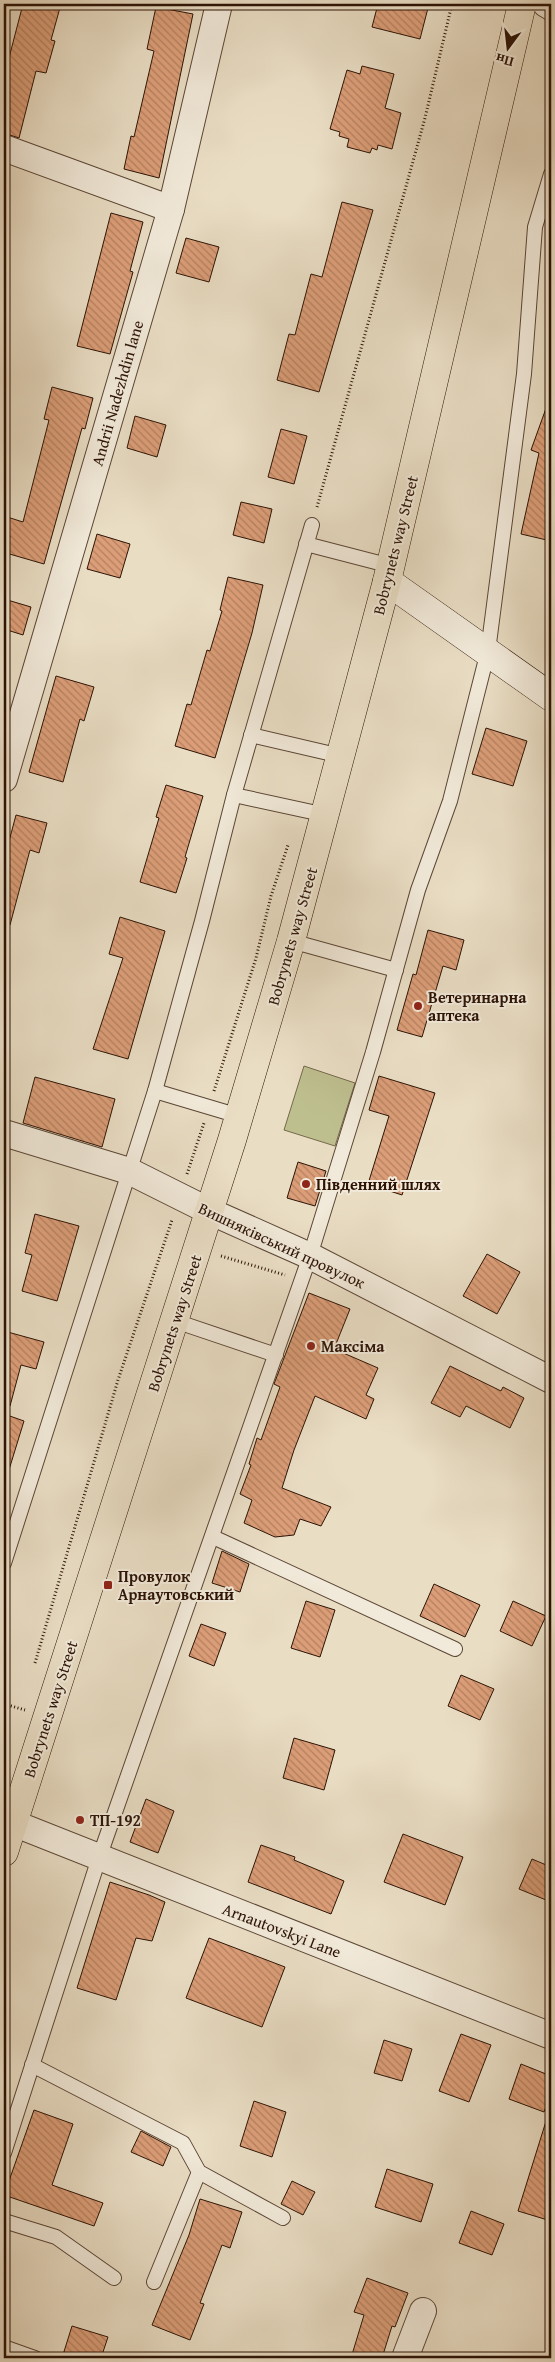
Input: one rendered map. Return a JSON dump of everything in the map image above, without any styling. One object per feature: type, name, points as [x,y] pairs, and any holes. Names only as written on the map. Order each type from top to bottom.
[{"type":"main road","name":"Bobrynets way Street","points":[[4,1852],[240,1116],[291,941],[314,813],[341,756],[389,574],[522,4]]},
{"type":"street","name":"Andrii Nadezhdin lane","points":[[4,779],[171,209],[219,4]]},
{"type":"street","points":[[546,4],[551,7]]},
{"type":"street","points":[[4,148],[171,209]]},
{"type":"street","points":[[389,574],[551,697]]},
{"type":"street","name":"Вишняківський провулок","points":[[4,1133],[129,1171],[209,1211],[306,1268],[551,1380]]},
{"type":"street","name":"Arnautovskyi Lane","points":[[13,1823],[551,2036]]},
{"type":"street","points":[[405,2358],[423,2311]]},
{"type":"lane","points":[[4,2153],[100,1858],[306,1268],[396,970],[418,890],[450,801],[488,651],[524,374],[535,227],[551,174]]},
{"type":"lane","points":[[4,1563],[155,1091],[202,922],[234,795],[312,525]]},
{"type":"lane","points":[[306,544],[389,574]]},
{"type":"lane","points":[[251,735],[341,756]]},
{"type":"lane","points":[[234,795],[314,813]]},
{"type":"lane","points":[[291,941],[396,970]]},
{"type":"lane","points":[[155,1091],[240,1116]]},
{"type":"lane","points":[[174,1321],[276,1355]]},
{"type":"lane","points":[[213,1538],[454,1649]]},
{"type":"lane","points":[[32,2065],[183,2144],[199,2172],[283,2218]]},
{"type":"lane","points":[[154,2282],[199,2172]]},
{"type":"lane","points":[[4,2221],[56,2237],[114,2278]]},
{"type":"lane","points":[[4,2347],[35,2358]]},
{"type":"path","points":[[312,525],[425,118],[452,4]]},
{"type":"path","points":[[35,1666],[118,1380],[210,1107],[256,958],[271,896],[289,842],[314,813]]},
{"type":"path","points":[[166,1239],[197,1249],[306,1268]]},
{"type":"path","points":[[22,1709],[24,1701]]},
{"type":"green space","points":[[304,1066],[355,1083],[335,1146],[284,1130]]},
{"type":"building","points":[[23,4],[61,4],[51,40],[55,41],[46,73],[36,71],[19,138],[4,133],[4,77]]},
{"type":"building","points":[[378,4],[429,4],[420,39],[372,27]]},
{"type":"building","points":[[156,7],[193,14],[159,178],[124,169],[131,136],[134,137],[154,51],[147,49]]},
{"type":"building","points":[[362,66],[394,74],[385,108],[401,113],[392,149],[378,145],[377,150],[372,148],[370,153],[347,147],[349,139],[339,136],[340,132],[330,129],[347,70],[360,74]]},
{"type":"building","points":[[342,202],[373,210],[319,392],[277,380],[289,334],[295,335],[311,274],[322,277]]},
{"type":"building","points":[[111,213],[143,222],[130,271],[133,272],[110,354],[77,346]]},
{"type":"building","points":[[186,238],[219,247],[209,282],[176,273]]},
{"type":"building","points":[[52,387],[93,398],[85,429],[82,428],[44,564],[6,553],[10,536],[4,534],[4,516],[23,522],[49,420],[44,419]]},
{"type":"building","points":[[549,400],[551,401],[551,541],[521,534],[539,453],[531,450]]},
{"type":"building","points":[[135,416],[166,425],[157,457],[127,448]]},
{"type":"building","points":[[281,429],[307,436],[294,484],[268,477]]},
{"type":"building","points":[[241,502],[272,509],[264,543],[233,535]]},
{"type":"building","points":[[97,534],[130,544],[120,578],[87,569]]},
{"type":"building","points":[[228,577],[263,585],[252,633],[215,758],[175,746],[187,704],[191,705],[207,650],[210,651],[222,611],[220,610]]},
{"type":"building","points":[[4,599],[31,607],[23,635],[4,629]]},
{"type":"building","points":[[56,676],[94,687],[84,721],[80,719],[63,782],[29,772]]},
{"type":"building","points":[[486,728],[527,741],[513,786],[472,774]]},
{"type":"building","points":[[166,785],[203,796],[176,893],[140,882],[159,818],[156,817]]},
{"type":"building","points":[[16,815],[47,823],[39,853],[30,850],[10,925],[4,924],[4,860]]},
{"type":"building","points":[[120,917],[165,931],[128,1059],[93,1049],[123,958],[109,954]]},
{"type":"building","points":[[428,930],[464,940],[456,970],[443,966],[422,1037],[397,1030],[413,974],[416,975]]},
{"type":"building","points":[[379,1076],[435,1093],[402,1195],[368,1184],[389,1116],[369,1110]]},
{"type":"building","points":[[35,1077],[115,1099],[102,1147],[23,1123]]},
{"type":"building","name":"Південний шлях","points":[[298,1162],[326,1171],[315,1206],[287,1198]]},
{"type":"building","points":[[35,1214],[79,1226],[57,1301],[22,1291],[32,1255],[25,1253]]},
{"type":"building","points":[[487,1254],[520,1272],[497,1314],[463,1296]]},
{"type":"building","points":[[309,1293],[350,1309],[334,1349],[378,1368],[366,1395],[374,1399],[366,1419],[315,1396],[294,1450],[282,1488],[331,1507],[321,1526],[300,1519],[294,1535],[275,1537],[244,1523],[252,1500],[240,1494],[251,1465],[249,1464],[257,1438],[261,1440],[280,1387],[274,1384]]},
{"type":"building","points":[[4,1331],[44,1342],[36,1369],[21,1365],[10,1406],[4,1406]]},
{"type":"building","points":[[450,1366],[501,1391],[503,1387],[524,1398],[510,1428],[466,1406],[460,1417],[431,1403]]},
{"type":"building","points":[[4,1414],[24,1421],[8,1473],[4,1472]]},
{"type":"building","points":[[222,1551],[249,1564],[240,1592],[212,1583]]},
{"type":"building","points":[[434,1584],[480,1605],[465,1637],[420,1616]]},
{"type":"building","points":[[306,1601],[335,1610],[320,1657],[291,1648]]},
{"type":"building","points":[[513,1601],[546,1616],[532,1646],[500,1631]]},
{"type":"building","points":[[201,1624],[226,1633],[214,1666],[189,1656]]},
{"type":"building","points":[[461,1675],[494,1689],[480,1720],[448,1706]]},
{"type":"building","points":[[294,1738],[335,1750],[324,1790],[283,1778]]},
{"type":"building","points":[[146,1799],[174,1811],[158,1853],[130,1842]]},
{"type":"building","points":[[403,1834],[463,1857],[445,1905],[384,1882]]},
{"type":"building","points":[[261,1845],[295,1857],[294,1860],[344,1881],[331,1914],[248,1882]]},
{"type":"building","points":[[532,1859],[551,1867],[551,1902],[519,1889]]},
{"type":"building","points":[[110,1882],[165,1902],[152,1941],[136,1938],[116,2000],[77,1988]]},
{"type":"building","points":[[209,1938],[285,1967],[262,2027],[186,1998]]},
{"type":"building","points":[[461,2034],[491,2045],[469,2102],[439,2091]]},
{"type":"building","points":[[384,2040],[412,2049],[402,2081],[374,2073]]},
{"type":"building","points":[[521,2064],[551,2076],[551,2092],[544,2112],[509,2099]]},
{"type":"building","points":[[254,2101],[286,2112],[272,2157],[240,2146]]},
{"type":"building","points":[[34,2110],[73,2124],[52,2185],[103,2203],[94,2226],[4,2195]]},
{"type":"building","points":[[547,2118],[551,2119],[551,2221],[518,2211]]},
{"type":"building","points":[[141,2131],[171,2147],[163,2166],[131,2152]]},
{"type":"building","points":[[387,2169],[433,2184],[421,2222],[375,2207]]},
{"type":"building","points":[[292,2181],[315,2192],[303,2215],[281,2204]]},
{"type":"building","points":[[200,2199],[242,2212],[230,2248],[222,2245],[200,2303],[204,2304],[190,2340],[152,2325],[189,2235]]},
{"type":"building","points":[[471,2211],[504,2224],[492,2255],[459,2243]]},
{"type":"building","points":[[367,2278],[408,2293],[395,2327],[392,2326],[382,2358],[351,2358],[364,2315],[354,2312]]},
{"type":"building","points":[[72,2326],[108,2337],[101,2358],[62,2358]]},
{"type":"place","name":"Ветеринарна аптека","points":[[418,1006]]},
{"type":"place","name":"Південний шлях","points":[[306,1184]]},
{"type":"place","name":"Максіма","points":[[311,1346]]},
{"type":"place","name":"Провулок Арнаутовський","points":[[108,1585]]},
{"type":"place","name":"ТП-192","points":[[80,1820]]}]
